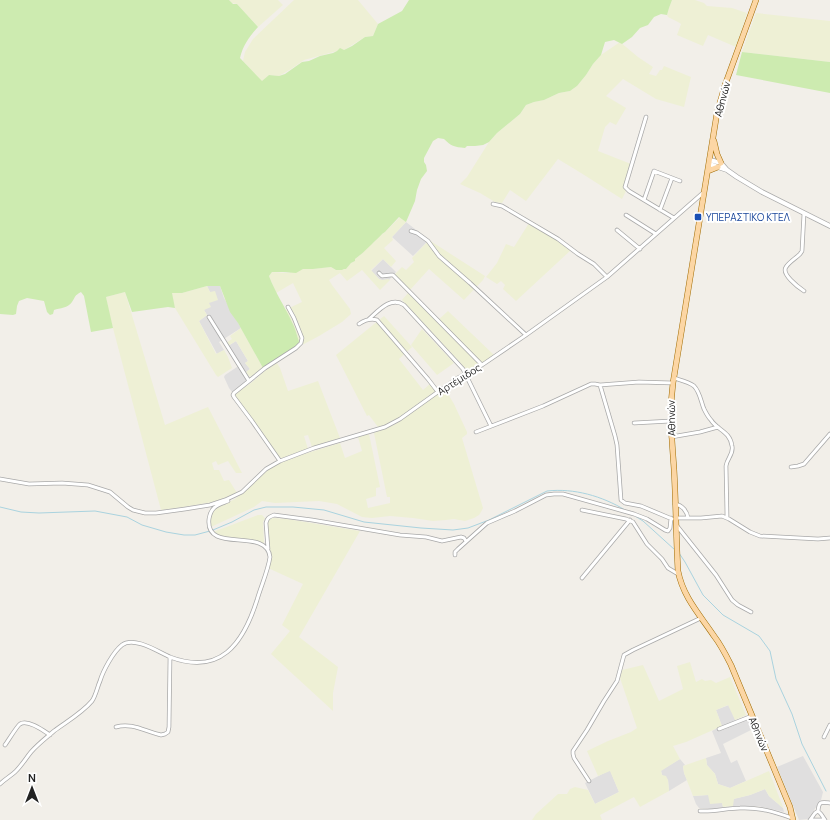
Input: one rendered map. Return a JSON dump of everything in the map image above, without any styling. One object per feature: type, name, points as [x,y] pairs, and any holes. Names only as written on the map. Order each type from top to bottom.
[{"type":"main road","name":"Αθηνών","points":[[756,0],[717,113],[673,380],[671,402],[671,437],[678,573],[680,582],[688,600],[724,650],[735,673],[790,807],[792,819]]},
{"type":"main road","points":[[708,171],[719,165],[714,138]]},
{"type":"street","points":[[646,117],[625,186],[627,190],[674,218]]},
{"type":"street","points":[[709,162],[719,165],[762,192],[830,226]]},
{"type":"street","points":[[644,200],[654,171],[680,181]]},
{"type":"street","points":[[660,210],[672,178]]},
{"type":"street","name":"Αρτέμιδος","points":[[0,479],[29,484],[62,483],[88,485],[110,492],[133,510],[145,513],[156,513],[210,505],[225,500],[242,492],[266,469],[280,461],[314,448],[392,424],[400,419],[438,392],[482,365],[526,335],[607,277],[704,192]]},
{"type":"street","points":[[493,204],[502,206],[558,238],[578,254],[594,264],[607,277]]},
{"type":"street","points":[[804,213],[802,251],[784,269],[789,278],[804,291]]},
{"type":"street","points":[[626,215],[656,234]]},
{"type":"street","points":[[617,230],[640,249]]},
{"type":"street","points":[[412,231],[428,241],[439,256],[526,335]]},
{"type":"street","points":[[379,273],[382,276],[393,275],[482,365]]},
{"type":"street","points":[[359,324],[369,319],[390,302],[397,301],[404,305],[459,364],[466,374],[491,426]]},
{"type":"street","points":[[280,461],[233,396],[234,393],[265,368],[300,345],[302,338],[288,307]]},
{"type":"street","points":[[209,317],[249,381]]},
{"type":"street","points":[[369,319],[377,320],[438,392]]},
{"type":"street","points":[[476,432],[543,406],[591,384],[600,385],[673,380],[692,384],[711,421],[725,432],[732,444],[732,455],[726,466],[727,518]]},
{"type":"street","points":[[600,385],[617,445],[621,500],[625,503],[641,506],[675,520],[717,516],[727,518],[750,532],[760,536],[818,539],[830,538]]},
{"type":"street","points":[[634,423],[671,421]]},
{"type":"street","points":[[671,437],[718,427]]},
{"type":"street","points":[[791,467],[804,464],[830,434]]},
{"type":"street","points":[[455,555],[458,549],[466,541],[487,523],[546,495],[563,494],[634,514],[668,531],[675,520]]},
{"type":"street","points":[[237,495],[212,509],[209,521],[210,530],[217,536],[254,542],[268,549]]},
{"type":"street","points":[[675,504],[680,505],[683,508],[688,518]]},
{"type":"street","points":[[582,510],[630,520],[634,523],[647,544],[662,559],[668,568],[678,573]]},
{"type":"street","points":[[0,784],[17,770],[33,750],[92,700],[103,671],[122,645],[129,642],[139,643],[170,657],[193,663],[216,659],[235,644],[246,628],[270,559],[266,534],[267,519],[269,517],[274,516],[312,520],[400,535],[426,537],[442,541],[464,538],[466,541]]},
{"type":"street","points":[[582,578],[630,520]]},
{"type":"street","points":[[675,520],[732,600],[751,612]]},
{"type":"street","points":[[588,781],[574,758],[573,751],[604,700],[618,681],[624,656],[642,645],[701,618]]},
{"type":"street","points":[[116,726],[127,725],[161,735],[168,732],[170,657]]},
{"type":"street","points":[[719,729],[752,716]]},
{"type":"street","points":[[5,745],[19,725],[23,723],[30,724],[50,735]]},
{"type":"street","points":[[824,737],[830,725]]},
{"type":"street","points":[[810,820],[818,811],[821,803],[823,802],[830,804]]},
{"type":"street","points":[[700,811],[749,808],[769,810],[792,819]]},
{"type":"street","points":[[818,811],[825,820]]},
{"type":"street","points":[[810,820],[822,820]]},
{"type":"shaded area","points":[[406,222],[429,240],[413,256],[392,237]]},
{"type":"shaded area","points":[[383,259],[396,272],[389,280],[379,279],[371,271]]},
{"type":"shaded area","points":[[207,286],[220,286],[224,298],[241,328],[219,342],[224,350],[217,354],[199,321],[207,315],[204,310],[209,303],[210,292]]},
{"type":"shaded area","points":[[236,341],[248,361],[245,363],[250,369],[244,374],[248,381],[232,392],[224,377],[240,365],[228,346]]},
{"type":"shaded area","points":[[729,705],[737,724],[749,719],[753,729],[723,744],[731,763],[737,760],[746,781],[730,788],[718,784],[715,774],[707,765],[706,758],[721,753],[712,731],[717,728],[719,731],[723,729],[716,710]]},
{"type":"shaded area","points":[[803,756],[823,792],[821,800],[808,819],[799,820],[777,767]]},
{"type":"shaded area","points":[[680,759],[685,765],[683,766],[687,780],[669,791],[668,780],[662,775],[661,770]]},
{"type":"shaded area","points":[[610,770],[619,792],[595,804],[585,783]]},
{"type":"shaded area","points":[[765,789],[769,796],[783,808],[784,812],[758,806],[733,806],[733,799],[750,795]]},
{"type":"shaded area","points":[[708,795],[722,803],[723,807],[712,809],[699,808],[693,796]]},
{"type":"green space","points":[[0,0],[229,0],[233,4],[237,4],[258,27],[247,41],[240,58],[262,81],[269,75],[279,76],[285,74],[302,62],[333,53],[340,48],[344,50],[365,37],[373,36],[378,24],[402,11],[409,0],[672,0],[667,15],[661,14],[654,17],[648,25],[640,28],[632,37],[622,44],[614,40],[605,42],[601,55],[577,86],[570,91],[559,93],[544,100],[526,105],[520,114],[497,133],[489,142],[483,145],[467,146],[465,148],[453,146],[444,139],[438,138],[433,141],[424,158],[427,171],[421,179],[415,201],[406,222],[399,217],[346,269],[336,270],[331,267],[303,269],[296,273],[272,272],[269,276],[293,325],[300,344],[263,368],[238,323],[230,312],[220,286],[207,286],[182,293],[172,293],[175,308],[168,307],[132,312],[125,292],[106,297],[113,328],[91,332],[84,296],[81,292],[76,295],[68,306],[54,310],[53,314],[50,315],[47,312],[44,301],[27,298],[19,301],[16,314],[0,314]]},
{"type":"green space","points":[[229,0],[278,0],[283,5],[258,27],[237,4],[232,3]]},
{"type":"green space","points":[[294,0],[358,0],[378,24],[373,36],[365,37],[344,50],[304,60],[279,76],[269,75],[262,82],[243,61],[245,52],[253,39]]},
{"type":"green space","points":[[672,0],[695,0],[704,3],[707,6],[732,8],[747,13],[736,47],[708,35],[703,46],[677,35],[681,24],[667,15]]},
{"type":"green space","points":[[756,13],[830,21],[830,62],[742,52]]},
{"type":"green space","points":[[620,42],[653,67],[649,74],[656,76],[664,66],[691,77],[684,107],[656,99],[623,79],[606,96],[626,108],[616,125],[610,122],[605,127],[598,151],[631,164],[623,188],[626,191],[622,199],[558,159],[526,201],[510,190],[502,203],[495,202],[460,184],[467,177],[489,142],[497,133],[520,114],[526,105],[544,100],[559,93],[570,91],[577,86],[601,55]]},
{"type":"green space","points":[[742,52],[830,62],[830,93],[736,75]]},
{"type":"green space","points":[[400,217],[406,222],[392,237],[393,240],[384,248],[396,261],[391,267],[383,259],[371,270],[379,279],[390,280],[380,290],[362,270],[347,281],[340,273],[329,280],[350,309],[351,314],[342,322],[319,336],[304,344],[300,344],[293,323],[285,310],[302,302],[293,283],[276,293],[269,276],[272,272],[287,273],[303,269],[331,267],[336,270],[346,269]]},
{"type":"green space","points":[[529,223],[571,250],[516,301],[503,289],[505,285],[501,281],[497,284],[486,277],[497,263],[506,244],[514,247]]},
{"type":"green space","points":[[429,240],[485,276],[464,300],[429,269],[410,290],[394,275],[402,267],[406,270],[414,262],[412,258]]},
{"type":"green space","points":[[207,286],[210,292],[215,291],[218,300],[209,303],[211,307],[204,310],[207,315],[199,321],[216,354],[224,350],[232,368],[218,377],[175,308],[171,293],[182,293]]},
{"type":"green space","points":[[125,292],[165,425],[208,407],[242,473],[236,473],[228,461],[218,465],[216,461],[212,463],[214,470],[219,470],[224,481],[229,480],[237,493],[213,502],[161,510],[106,297]]},
{"type":"green space","points":[[408,293],[437,321],[448,311],[494,355],[487,361],[468,371],[402,300]]},
{"type":"green space","points":[[384,316],[412,347],[399,359],[423,390],[430,384],[436,391],[399,418],[378,427],[369,415],[367,416],[336,355]]},
{"type":"green space","points":[[241,328],[263,368],[253,377],[249,376],[246,372],[250,369],[245,363],[248,361],[236,341],[228,346],[226,343],[232,339],[230,336]]},
{"type":"green space","points":[[422,329],[454,363],[437,375],[411,345]]},
{"type":"green space","points":[[277,363],[288,391],[318,381],[340,438],[312,447],[308,435],[304,436],[308,449],[282,458],[277,456],[235,396],[237,392]]},
{"type":"green space","points":[[445,389],[467,432],[467,434],[462,438],[483,508],[479,515],[474,518],[465,521],[454,519],[433,521],[390,516],[372,518],[362,517],[337,504],[319,501],[275,503],[262,501],[254,507],[211,527],[211,514],[214,509],[235,499],[275,465],[340,443],[345,458],[362,451],[358,437],[369,434],[380,487],[376,488],[376,496],[366,499],[368,508],[390,503],[390,497],[387,497],[374,433],[394,425]]},
{"type":"green space","points":[[258,515],[262,515],[265,518],[263,522],[263,544],[217,536],[213,532]]},
{"type":"green space","points":[[273,518],[360,531],[299,637],[338,667],[333,693],[333,711],[271,654],[290,631],[282,625],[303,584],[268,568],[271,557],[268,549],[268,519]]},
{"type":"green space","points":[[690,662],[696,682],[702,679],[705,681],[711,680],[716,683],[730,677],[746,715],[735,720],[728,705],[716,710],[722,726],[686,742],[673,746],[680,759],[661,771],[662,775],[666,776],[668,780],[669,791],[640,807],[634,797],[600,815],[602,820],[532,820],[536,814],[558,794],[567,794],[570,789],[575,787],[588,790],[595,804],[619,792],[610,771],[598,776],[587,751],[637,728],[620,678],[622,670],[643,665],[659,701],[683,689],[677,666]]},
{"type":"green space","points":[[706,758],[707,765],[715,774],[718,784],[730,788],[769,771],[783,808],[769,796],[765,789],[734,799],[733,806],[723,807],[722,803],[710,804],[708,795],[693,796],[684,773],[683,766]]},
{"type":"waterway","points":[[213,530],[254,510],[266,507],[293,507],[324,510],[364,522],[453,530],[468,528],[489,520],[547,491],[557,490],[588,494],[625,510]]},
{"type":"waterway","points":[[0,507],[21,512],[39,513],[95,511],[127,517],[142,525],[166,532],[184,535],[195,535],[210,531]]},
{"type":"waterway","points":[[635,516],[643,521],[675,550]]},
{"type":"waterway","points":[[679,553],[703,595],[723,615],[759,636],[770,651],[776,679],[792,714],[802,744],[826,791]]},
{"type":"place","name":"ΥΠΕΡΑΣΤΙΚΟ ΚΤΕΛ","points":[[698,217]]}]
